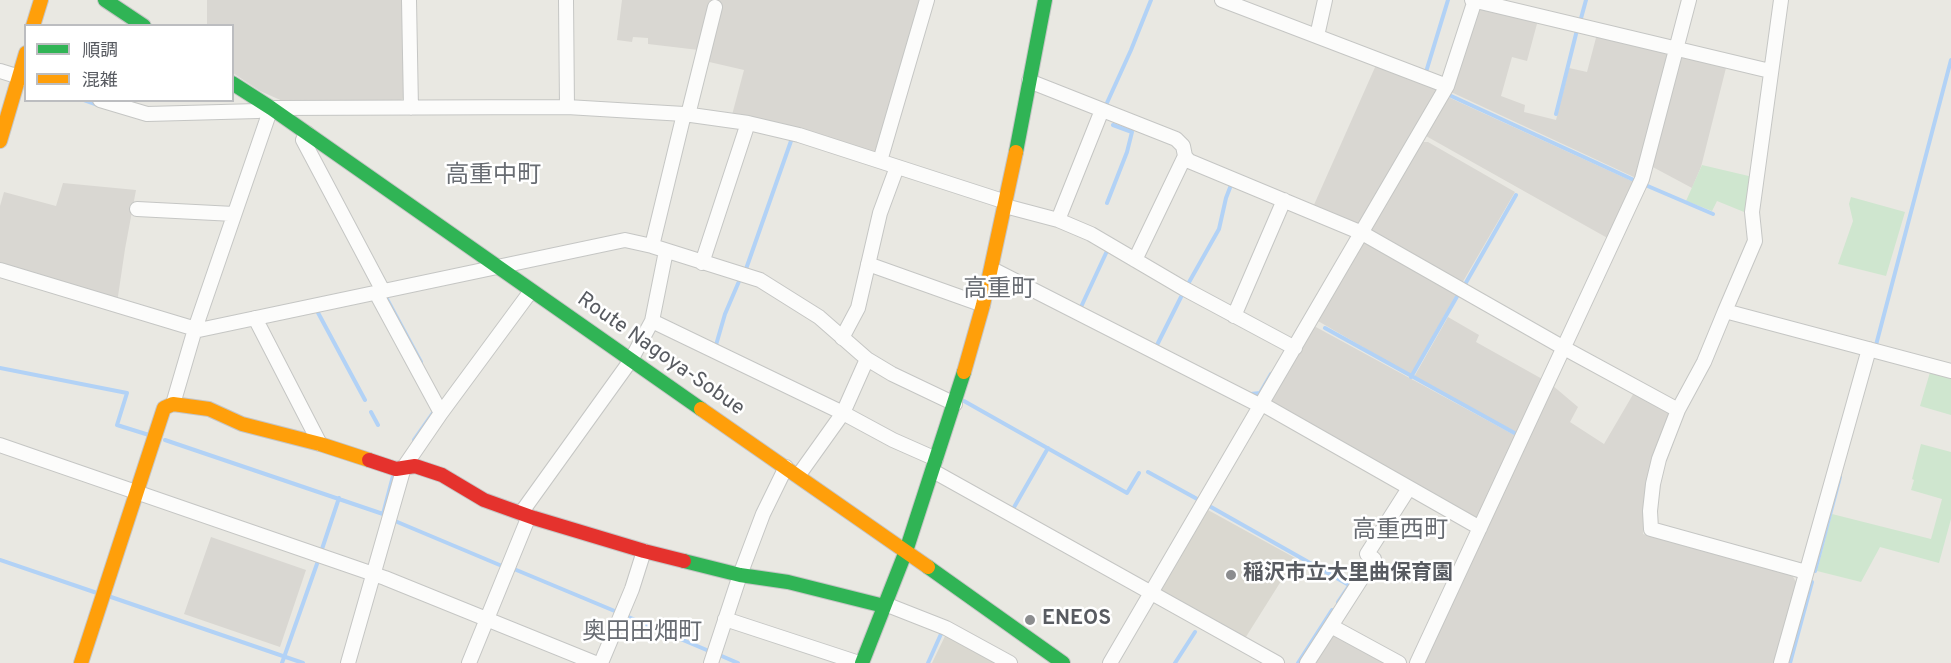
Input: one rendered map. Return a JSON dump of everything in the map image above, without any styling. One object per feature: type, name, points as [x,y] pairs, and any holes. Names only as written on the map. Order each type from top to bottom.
[{"type":"main road","points":[[34,24],[41,0]]},
{"type":"main road","points":[[105,0],[141,24]]},
{"type":"main road","points":[[861,663],[906,551],[955,404],[983,305],[1006,204],[1045,0]]},
{"type":"main road","points":[[0,141],[22,78]]},
{"type":"main road","name":"Route Nagoya-Sobue","points":[[234,84],[786,467],[1063,663]]},
{"type":"main road","points":[[81,663],[164,408],[173,404],[209,409],[242,424],[320,444],[396,469],[415,466],[442,475],[484,500],[525,515],[645,551],[740,575],[788,582],[885,605]]},
{"type":"street","points":[[409,0],[411,108]]},
{"type":"street","points":[[566,0],[567,108]]},
{"type":"street","points":[[880,161],[927,0]]},
{"type":"street","points":[[1222,0],[1447,86]]},
{"type":"street","points":[[1317,36],[1325,0]]},
{"type":"street","points":[[1110,663],[1447,86],[1474,0],[1770,71]]},
{"type":"street","points":[[1417,663],[1642,179],[1689,0]]},
{"type":"street","points":[[1781,0],[1752,212],[1755,241],[1704,363],[1678,410],[1659,459],[1650,511],[1651,529],[1806,572]]},
{"type":"street","points":[[652,246],[715,7]]},
{"type":"street","points":[[0,71],[22,78]]},
{"type":"street","points":[[1029,81],[1176,139],[1183,146],[1185,156],[1189,161],[1362,233],[1678,410]]},
{"type":"street","points":[[107,102],[147,114],[258,111],[271,108],[567,108],[686,115],[748,123],[799,135],[1058,220],[1091,234],[1234,316],[1295,348]]},
{"type":"street","points":[[173,404],[195,329],[271,108]]},
{"type":"street","points":[[1058,220],[1102,110]]},
{"type":"street","points":[[702,263],[748,123]]},
{"type":"street","points":[[307,133],[303,140],[441,413]]},
{"type":"street","points":[[1135,260],[1185,156]]},
{"type":"street","points":[[842,338],[858,308],[880,213],[897,166]]},
{"type":"street","points":[[1234,316],[1284,200]]},
{"type":"street","points":[[137,209],[234,214]]},
{"type":"street","points":[[0,270],[200,330],[625,240],[666,250],[760,280],[819,317],[867,359],[892,374],[955,404]]},
{"type":"street","points":[[469,663],[525,515],[631,360],[652,321],[666,250]]},
{"type":"street","points":[[868,264],[983,305]]},
{"type":"street","points":[[992,269],[1261,405],[1480,528]]},
{"type":"street","points":[[348,663],[404,467],[531,291]]},
{"type":"street","points":[[1725,311],[1951,371]]},
{"type":"street","points":[[255,318],[320,444]]},
{"type":"street","points":[[652,321],[843,412],[1151,593],[1277,663]]},
{"type":"street","points":[[1782,663],[1869,349]]},
{"type":"street","points":[[798,476],[843,412],[867,359]]},
{"type":"street","points":[[0,445],[373,574],[595,663]]},
{"type":"street","points":[[711,663],[763,514],[786,467]]},
{"type":"street","points":[[1307,663],[1374,560],[1366,554],[1409,488]]},
{"type":"street","points":[[601,663],[645,551]]},
{"type":"street","points":[[885,605],[946,628],[1010,663]]},
{"type":"street","points":[[725,619],[861,663]]},
{"type":"street","points":[[1331,626],[1399,663]]},
{"type":"shaded area","points":[[207,0],[403,0],[404,98],[401,100],[285,102],[260,91],[234,74],[234,24],[207,24]]},
{"type":"shaded area","points":[[622,0],[920,0],[874,155],[732,115],[744,70],[705,61],[707,51],[648,44],[648,38],[633,37],[632,42],[617,40]]},
{"type":"shaded area","points":[[1479,6],[1538,20],[1527,61],[1512,57],[1501,96],[1525,105],[1524,112],[1556,120],[1569,68],[1587,72],[1597,34],[1669,51],[1671,55],[1638,179],[1451,92]]},
{"type":"shaded area","points":[[1678,53],[1727,64],[1701,167],[1692,188],[1649,165]]},
{"type":"shaded area","points":[[1376,65],[1440,89],[1361,225],[1313,207]]},
{"type":"shaded area","points":[[1448,97],[1636,183],[1611,240],[1426,136]]},
{"type":"shaded area","points":[[1422,142],[1428,142],[1515,192],[1461,285],[1369,233]]},
{"type":"shaded area","points":[[63,183],[136,190],[117,303],[0,267],[0,206],[4,192],[56,206]]},
{"type":"shaded area","points":[[1366,239],[1458,291],[1411,375],[1318,321]]},
{"type":"shaded area","points":[[1448,317],[1479,335],[1476,342],[1544,380],[1519,434],[1414,377]]},
{"type":"shaded area","points":[[1314,326],[1518,437],[1477,523],[1268,405]]},
{"type":"shaded area","points":[[1552,385],[1578,407],[1570,422],[1604,444],[1635,391],[1670,411],[1649,480],[1643,534],[1792,575],[1796,582],[1775,663],[1422,663]]},
{"type":"shaded area","name":"稲沢市立大里曲保育園","points":[[1208,510],[1306,564],[1300,573],[1283,578],[1244,640],[1159,593]]},
{"type":"shaded area","points":[[211,537],[306,570],[280,647],[184,614]]},
{"type":"shaded area","points":[[1334,631],[1391,663],[1313,663]]},
{"type":"shaded area","points":[[947,632],[1001,663],[932,663]]},
{"type":"green space","points":[[1702,165],[1753,177],[1749,214],[1717,201],[1712,211],[1686,201]]},
{"type":"green space","points":[[1851,197],[1905,212],[1886,276],[1838,264],[1853,221],[1849,204]]},
{"type":"green space","points":[[1931,369],[1951,374],[1951,415],[1920,406]]},
{"type":"green space","points":[[1921,444],[1951,452],[1951,519],[1939,563],[1880,547],[1861,582],[1817,571],[1832,514],[1931,539],[1942,499],[1911,490]]},
{"type":"waterway","points":[[1106,105],[1151,0]]},
{"type":"waterway","points":[[1426,72],[1448,0]]},
{"type":"waterway","points":[[1580,22],[1586,0]]},
{"type":"waterway","points":[[1556,114],[1577,30]]},
{"type":"waterway","points":[[1876,345],[1951,60]]},
{"type":"waterway","points":[[1449,95],[1636,181]]},
{"type":"waterway","points":[[90,102],[98,105]]},
{"type":"waterway","points":[[1107,203],[1127,152],[1132,132],[1113,125]]},
{"type":"waterway","points":[[746,269],[791,141]]},
{"type":"waterway","points":[[1643,184],[1713,214]]},
{"type":"waterway","points":[[1188,284],[1219,229],[1231,185]]},
{"type":"waterway","points":[[1464,286],[1516,195]]},
{"type":"waterway","points":[[1081,307],[1107,251]]},
{"type":"waterway","points":[[716,345],[725,314],[740,279]]},
{"type":"waterway","points":[[1411,377],[1459,293]]},
{"type":"waterway","points":[[1156,347],[1182,295]]},
{"type":"waterway","points":[[387,299],[421,362]]},
{"type":"waterway","points":[[316,309],[365,400]]},
{"type":"waterway","points":[[1325,328],[1518,435]]},
{"type":"waterway","points":[[0,368],[127,393],[117,425],[149,435]]},
{"type":"waterway","points":[[1251,394],[1260,393],[1271,374]]},
{"type":"waterway","points":[[964,401],[1127,493],[1139,473]]},
{"type":"waterway","points":[[371,412],[378,425]]},
{"type":"waterway","points":[[414,440],[433,413]]},
{"type":"waterway","points":[[165,440],[383,514],[393,476]]},
{"type":"waterway","points":[[1013,509],[1048,448]]},
{"type":"waterway","points":[[1148,472],[1199,500]]},
{"type":"waterway","points":[[1815,571],[1840,477]]},
{"type":"waterway","points":[[322,549],[339,498]]},
{"type":"waterway","points":[[1211,507],[1349,585]]},
{"type":"waterway","points":[[395,521],[503,565]]},
{"type":"waterway","points":[[0,560],[97,593]]},
{"type":"waterway","points":[[282,663],[318,561]]},
{"type":"waterway","points":[[512,572],[514,569],[617,612]]},
{"type":"waterway","points":[[1338,602],[1355,577]]},
{"type":"waterway","points":[[1790,663],[1812,582]]},
{"type":"waterway","points":[[111,597],[303,663]]},
{"type":"waterway","points":[[1298,663],[1332,610]]},
{"type":"waterway","points":[[626,616],[709,651]]},
{"type":"waterway","points":[[1175,663],[1195,632]]},
{"type":"waterway","points":[[928,663],[941,634]]},
{"type":"waterway","points":[[717,654],[738,663]]},
{"type":"traffic: fast","points":[[105,0],[141,24]]},
{"type":"traffic: fast","points":[[1016,152],[1045,0]]},
{"type":"traffic: fast","points":[[234,84],[701,409]]},
{"type":"traffic: fast","points":[[862,663],[906,551],[964,372]]},
{"type":"traffic: fast","points":[[684,561],[740,575],[788,582],[884,606]]},
{"type":"traffic: fast","points":[[928,567],[1063,663]]},
{"type":"traffic: slow","points":[[34,24],[41,0]]},
{"type":"traffic: slow","points":[[0,141],[24,60]]},
{"type":"traffic: slow","points":[[964,372],[983,305],[1016,152]]},
{"type":"traffic: slow","points":[[81,663],[164,408],[173,404],[209,409],[242,424],[320,444],[369,460]]},
{"type":"traffic: slow","points":[[701,409],[928,567]]},
{"type":"traffic: jam","points":[[369,460],[396,469],[415,466],[442,475],[484,500],[534,518],[684,561]]},
{"type":"place","name":"稲沢市立大里曲保育園","points":[[1231,575]]},
{"type":"place","name":"ENEOS","points":[[1030,620]]},
{"type":"district","name":"高重中町","points":[[493,177]]},
{"type":"district","name":"高重町","points":[[999,291]]},
{"type":"district","name":"高重西町","points":[[1400,532]]},
{"type":"district","name":"奥田田畑町","points":[[642,634]]}]
